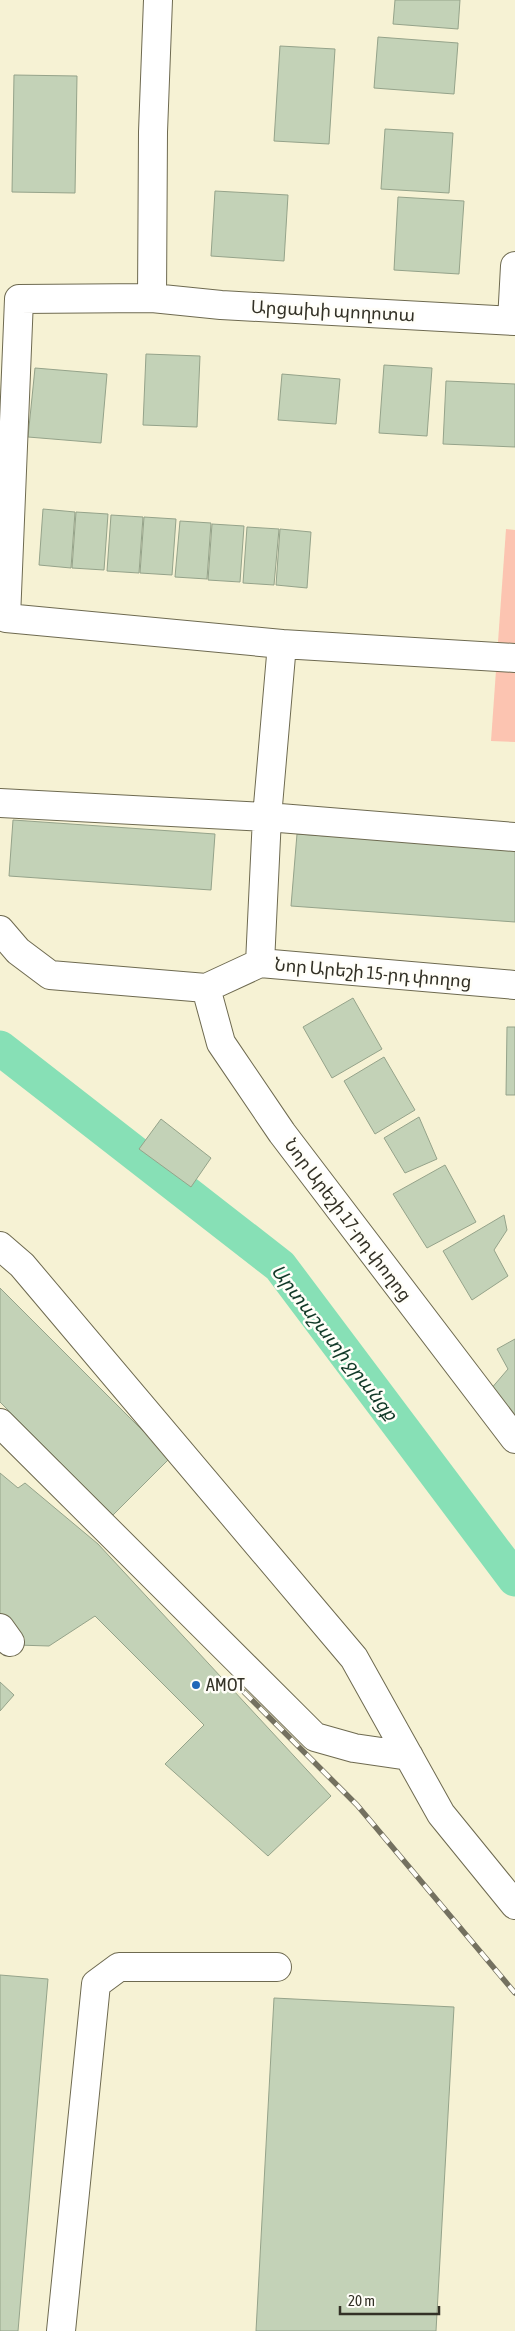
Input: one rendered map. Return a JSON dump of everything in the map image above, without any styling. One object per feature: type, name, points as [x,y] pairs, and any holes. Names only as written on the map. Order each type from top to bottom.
[{"type":"street","points":[[152,298],[153,132],[158,0]]},
{"type":"street","points":[[514,321],[515,266]]},
{"type":"street","name":"Արցախի պողոտա","points":[[282,644],[6,618],[19,299],[152,298],[221,305],[514,321]]},
{"type":"street","points":[[260,963],[267,817],[282,644],[515,658]]},
{"type":"street","points":[[0,803],[267,817],[515,837]]},
{"type":"street","points":[[0,930],[18,951],[50,975],[206,988]]},
{"type":"street","name":"Նոր Արեշի 15-րդ փողոց","points":[[206,988],[260,963],[515,985]]},
{"type":"street","name":"Նոր Արեշի 17-րդ փողոց","points":[[206,988],[221,1043],[282,1133],[515,1439]]},
{"type":"street","points":[[0,1246],[22,1265],[354,1658],[441,1814],[515,1905]]},
{"type":"street","points":[[0,1423],[315,1737],[354,1748],[409,1756]]},
{"type":"street","points":[[62,2331],[96,1984],[119,1967],[276,1967]]},
{"type":"shaded area","points":[[506,529],[515,530],[515,742],[491,741]]},
{"type":"building","points":[[395,0],[460,0],[458,29],[393,24]]},
{"type":"building","points":[[378,37],[458,43],[454,94],[374,88]]},
{"type":"building","points":[[280,46],[335,49],[329,144],[274,141]]},
{"type":"building","points":[[14,75],[77,76],[75,193],[12,192]]},
{"type":"building","points":[[385,129],[453,133],[449,193],[381,189]]},
{"type":"building","points":[[215,191],[288,195],[284,261],[211,256]]},
{"type":"building","points":[[398,197],[464,201],[459,274],[394,270]]},
{"type":"building","points":[[146,354],[200,356],[197,427],[143,425]]},
{"type":"building","points":[[384,365],[432,368],[427,436],[379,433]]},
{"type":"building","points":[[35,368],[107,374],[101,443],[28,437]]},
{"type":"building","points":[[282,374],[340,379],[336,424],[278,420]]},
{"type":"building","points":[[446,381],[515,384],[515,447],[443,444]]},
{"type":"building","points":[[43,509],[75,512],[71,568],[39,565]]},
{"type":"building","points":[[76,512],[108,514],[104,570],[72,568]]},
{"type":"building","points":[[111,515],[143,517],[139,573],[107,571]]},
{"type":"building","points":[[144,517],[176,519],[172,575],[140,573]]},
{"type":"building","points":[[180,521],[211,523],[207,579],[175,577]]},
{"type":"building","points":[[212,524],[244,526],[240,582],[208,580]]},
{"type":"building","points":[[247,527],[279,529],[274,585],[243,583]]},
{"type":"building","points":[[280,529],[311,532],[307,588],[276,585]]},
{"type":"building","points":[[13,820],[215,834],[211,890],[9,876]]},
{"type":"building","points":[[297,834],[515,849],[515,922],[291,906]]},
{"type":"building","points":[[353,998],[382,1049],[332,1078],[303,1027]]},
{"type":"building","points":[[507,1027],[515,1027],[515,1095],[506,1095]]},
{"type":"building","points":[[384,1057],[415,1110],[375,1134],[344,1081]]},
{"type":"building","points":[[419,1117],[437,1159],[405,1173],[384,1138]]},
{"type":"building","points":[[161,1119],[211,1158],[191,1187],[139,1149]]},
{"type":"building","points":[[445,1165],[476,1222],[427,1248],[393,1194]]},
{"type":"building","points":[[504,1215],[507,1230],[494,1250],[508,1276],[472,1300],[443,1251]]},
{"type":"building","points":[[0,1288],[170,1458],[113,1515],[0,1402]]},
{"type":"building","points":[[515,1339],[515,1421],[490,1390],[508,1369],[497,1349]]},
{"type":"building","name":"AMOT","points":[[0,1473],[18,1488],[25,1483],[98,1544],[331,1796],[268,1856],[165,1764],[204,1725],[95,1616],[49,1646],[17,1645],[0,1617]]},
{"type":"building","points":[[0,1682],[14,1695],[0,1711]]},
{"type":"building","points":[[0,1975],[48,1979],[18,2331],[0,2331]]},
{"type":"building","points":[[274,1998],[454,2007],[436,2331],[256,2331]]},
{"type":"waterway","name":"Արտաշատի ջրանցք","points":[[0,1048],[280,1266],[515,1579]]},
{"type":"railway","points":[[244,1692],[357,1805],[515,1993]]},
{"type":"place","name":"AMOT","points":[[196,1685]]}]
